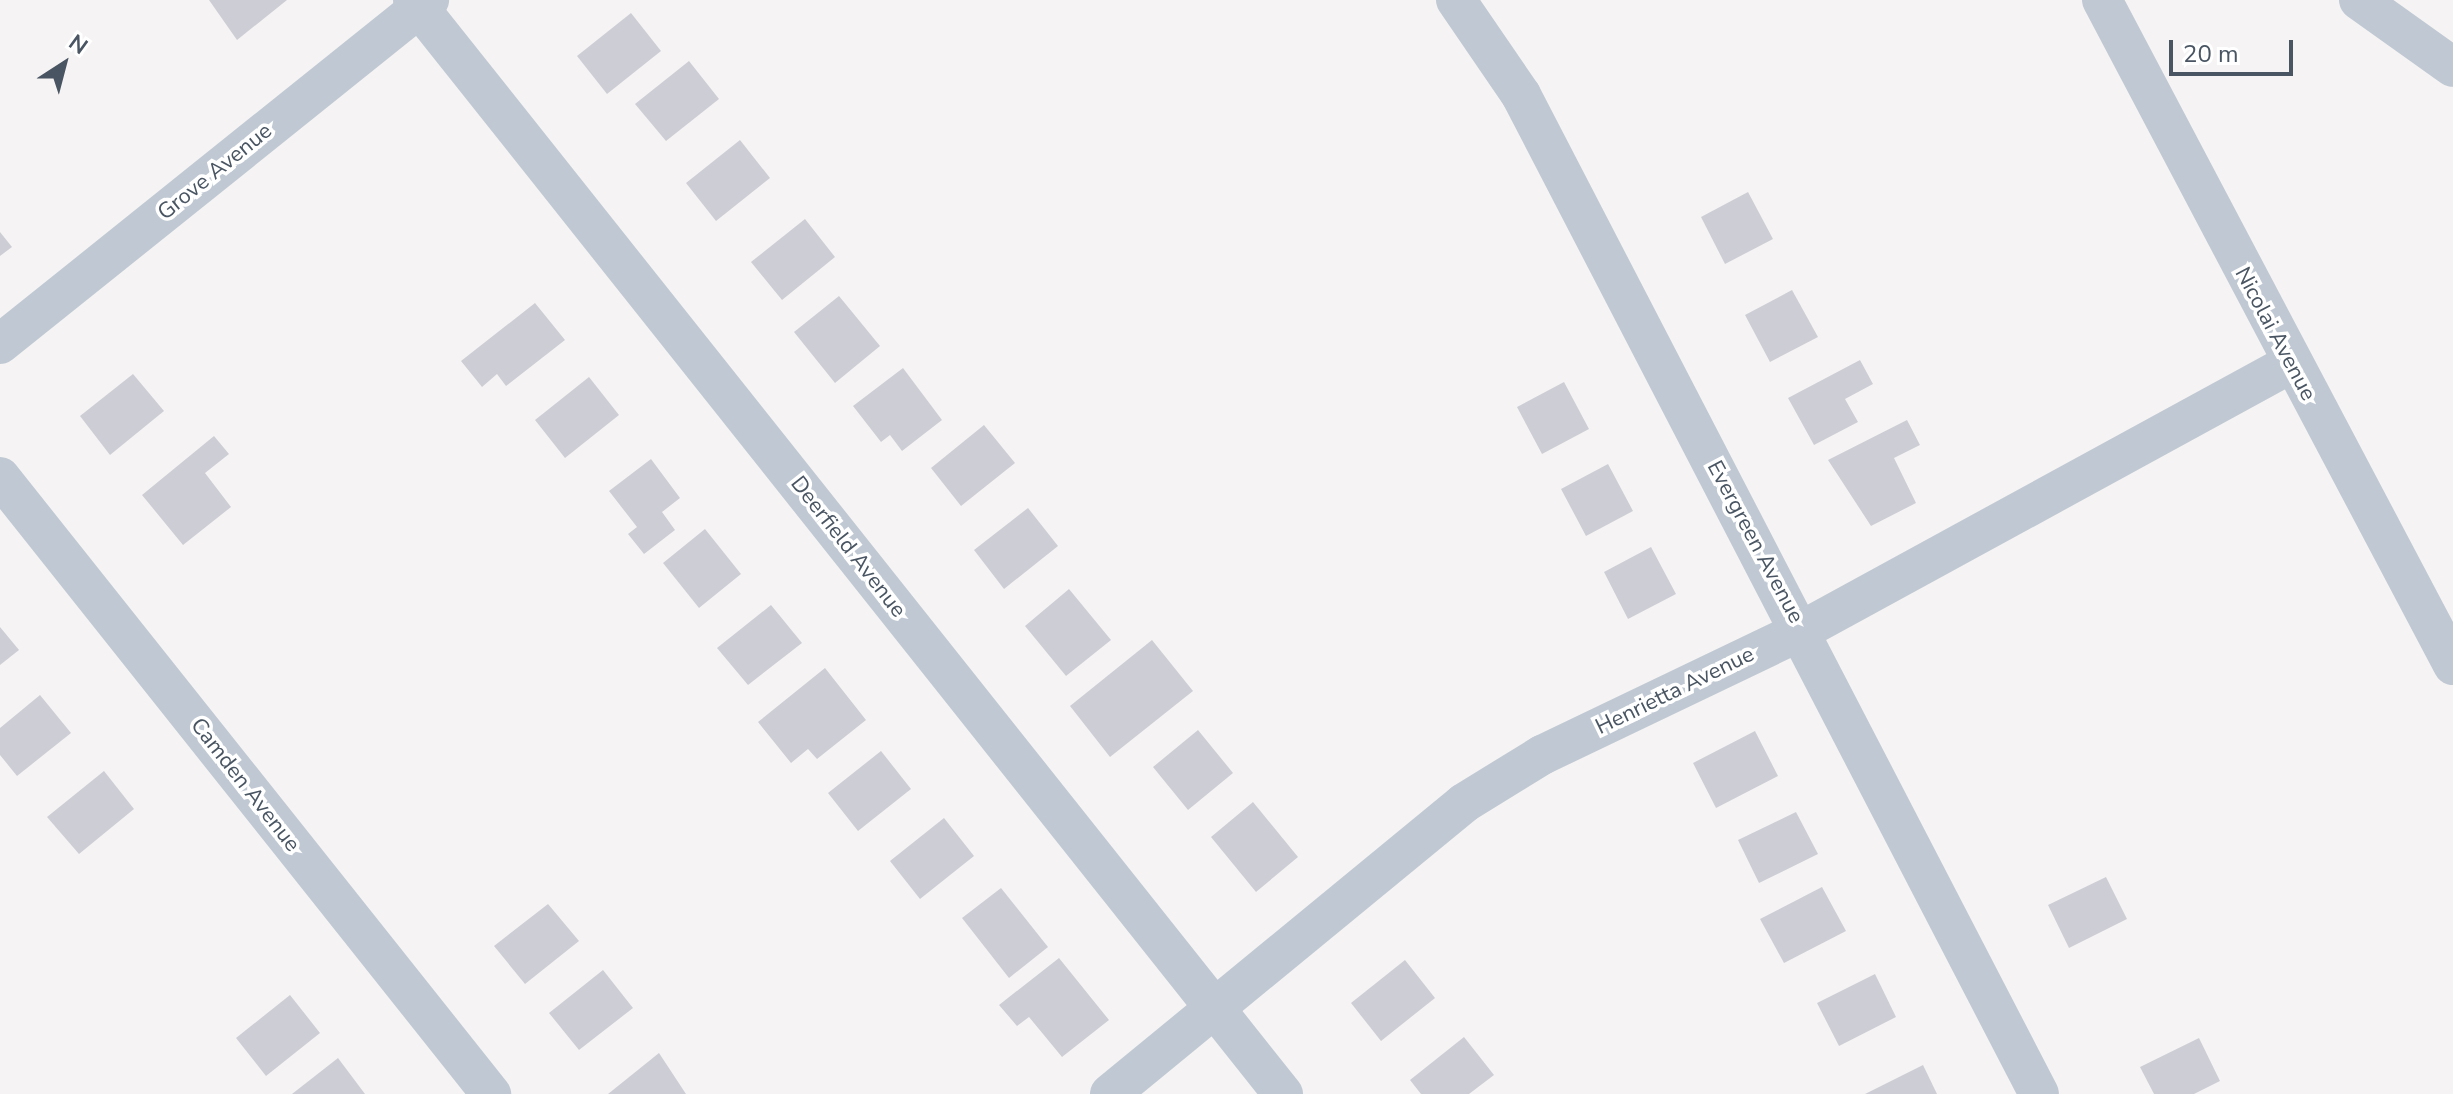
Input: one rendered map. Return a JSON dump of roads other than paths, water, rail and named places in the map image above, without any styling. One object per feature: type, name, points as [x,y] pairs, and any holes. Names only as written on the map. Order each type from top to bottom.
[{"type":"street","name":"Evergreen Avenue","points":[[1456,0],[1521,95],[2039,1094]]},
{"type":"street","name":"Nicolai Avenue","points":[[2102,0],[2290,364],[2453,665]]},
{"type":"street","points":[[2359,0],[2453,67]]},
{"type":"street","name":"Grove Avenue","points":[[0,344],[421,3]]},
{"type":"street","name":"Deerfield Avenue","points":[[421,3],[1283,1094]]},
{"type":"street","name":"Henrietta Avenue","points":[[1110,1094],[1216,1010],[1464,803],[1542,755],[1801,631],[2290,364]]},
{"type":"street","name":"Camden Avenue","points":[[0,477],[491,1094]]}]
